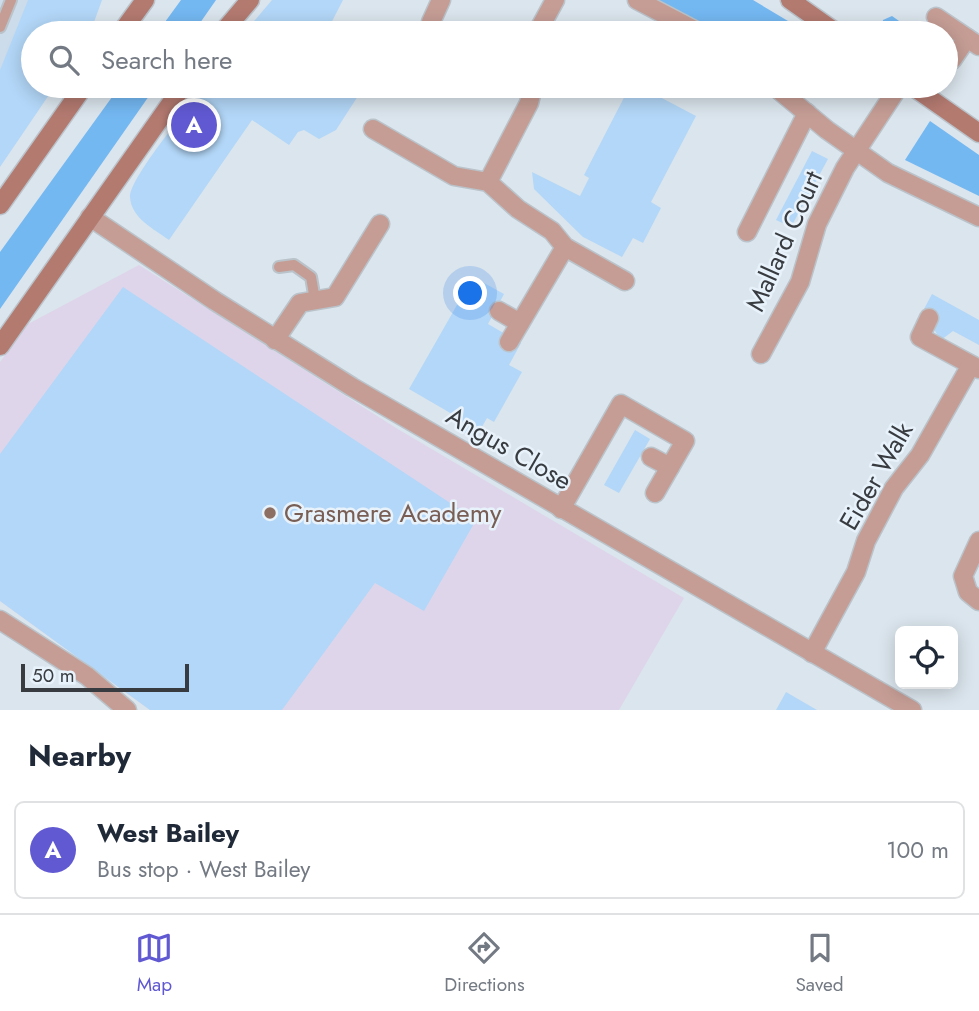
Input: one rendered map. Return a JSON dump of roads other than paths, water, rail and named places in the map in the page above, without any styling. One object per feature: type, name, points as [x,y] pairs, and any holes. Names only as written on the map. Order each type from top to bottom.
[{"type":"street","points":[[130,21],[145,0]]},
{"type":"street","points":[[232,21],[250,0]]},
{"type":"street","points":[[431,21],[441,0]]},
{"type":"street","points":[[544,21],[555,0]]},
{"type":"street","points":[[637,0],[677,21]]},
{"type":"street","points":[[790,0],[820,21]]},
{"type":"street","points":[[936,17],[942,21]]},
{"type":"street","points":[[958,32],[973,42],[958,55]]},
{"type":"street","points":[[0,205],[76,98]]},
{"type":"street","points":[[0,346],[174,98]]},
{"type":"street","points":[[488,182],[530,98]]},
{"type":"street","points":[[789,98],[888,173],[979,217]]},
{"type":"street","name":"Mallard Court","points":[[761,354],[800,282],[817,224],[856,150],[891,98]]},
{"type":"street","points":[[929,98],[979,132]]},
{"type":"street","name":"Mallard Court","points":[[747,232],[807,113]]},
{"type":"street","points":[[373,129],[454,176],[488,182],[518,209],[552,231],[565,247],[625,281]]},
{"type":"street","name":"Angus Close","points":[[90,217],[275,340],[561,509],[912,710]]},
{"type":"street","points":[[275,340],[300,303],[335,297],[380,224]]},
{"type":"street","points":[[509,342],[565,247]]},
{"type":"street","points":[[499,311],[520,323]]},
{"type":"street","name":"Eider Walk","points":[[813,653],[856,572],[866,541],[894,488],[920,455],[975,367],[919,337],[929,318]]},
{"type":"street","points":[[561,509],[621,404],[685,441],[655,493]]},
{"type":"street","points":[[650,457],[670,467]]},
{"type":"street","points":[[979,541],[963,576],[968,592],[979,601]]},
{"type":"street","points":[[0,620],[87,676],[127,710]]},
{"type":"lane","points":[[0,27],[11,0]]},
{"type":"lane","points":[[279,267],[293,265],[311,277],[315,300]]},
{"type":"place","name":"West Bailey","points":[[194,125]]},
{"type":"place","name":"Grasmere Academy","points":[[270,513]]}]
